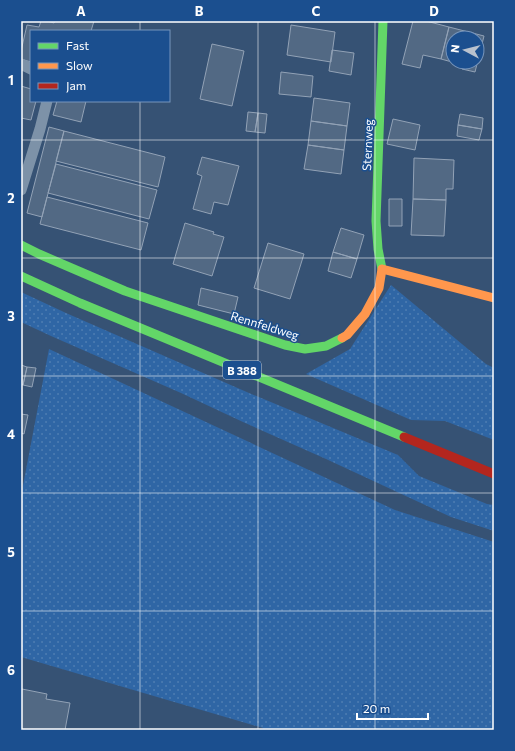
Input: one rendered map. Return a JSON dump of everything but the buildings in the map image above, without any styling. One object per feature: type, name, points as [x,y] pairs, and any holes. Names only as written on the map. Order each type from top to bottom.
[{"type":"street","name":"Sternweg","points":[[382,269],[378,249],[376,221],[383,21]]},
{"type":"street","name":"Rennfeldweg","points":[[21,244],[39,254],[125,291],[285,345],[305,349],[326,346],[347,335],[364,314],[379,288],[382,269]]},
{"type":"street","points":[[382,269],[494,298]]},
{"type":"street","name":"B 388","points":[[21,276],[80,304],[494,474]]},
{"type":"lane","points":[[21,64],[30,68]]},
{"type":"lane","points":[[21,190],[47,102]]},
{"type":"shaded area","points":[[391,285],[486,364],[494,368],[494,440],[445,421],[411,420],[306,374],[350,349]]},
{"type":"shaded area","points":[[21,292],[249,393],[398,455],[419,476],[487,504],[494,505],[494,531],[451,517],[181,393],[21,322]]},
{"type":"shaded area","points":[[49,349],[395,510],[494,542],[494,730],[263,730],[263,728],[21,657],[21,496]]},
{"type":"traffic: fast","points":[[382,269],[378,249],[376,221],[383,21]]},
{"type":"traffic: fast","points":[[21,245],[125,291],[285,345],[305,349],[326,346],[342,338]]},
{"type":"traffic: fast","points":[[21,276],[80,303],[404,437]]},
{"type":"traffic: slow","points":[[342,338],[347,335],[365,314],[379,288],[382,269],[494,298]]},
{"type":"traffic: jam","points":[[404,437],[494,474]]}]
